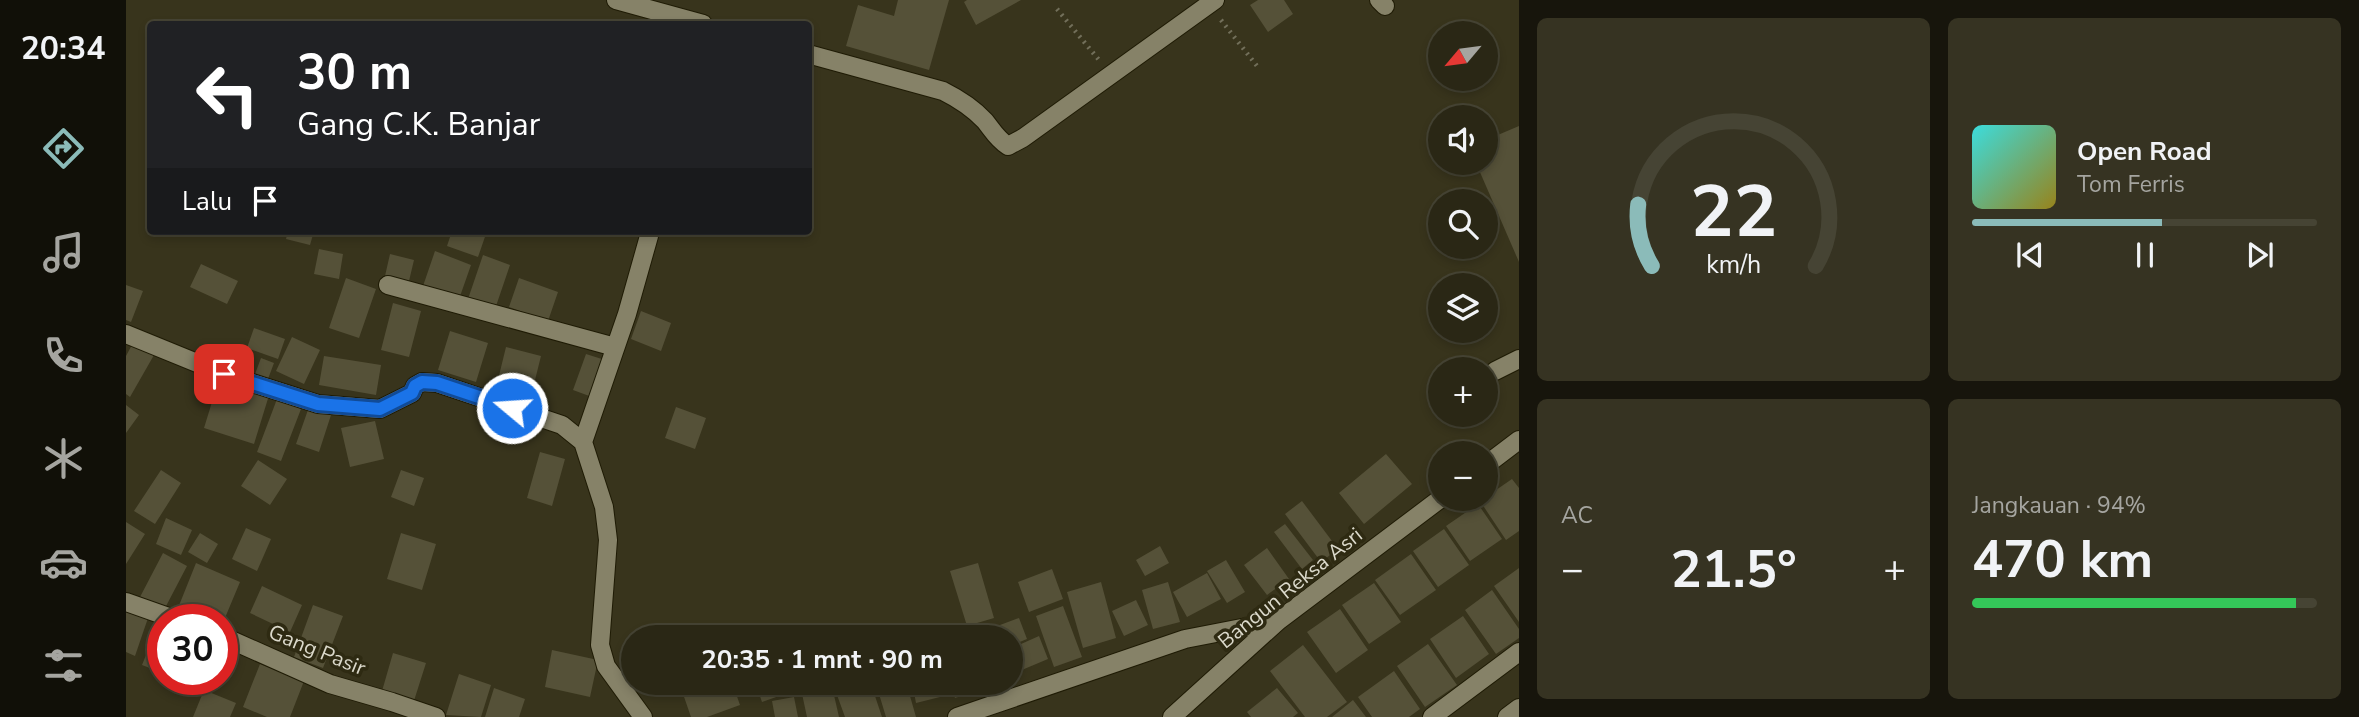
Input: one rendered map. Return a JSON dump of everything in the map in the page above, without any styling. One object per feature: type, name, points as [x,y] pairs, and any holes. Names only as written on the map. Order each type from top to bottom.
[{"type":"street","points":[[616,0],[692,21]]},
{"type":"street","points":[[812,55],[943,91],[962,100],[984,120],[996,138],[1008,146],[1023,138],[1212,2]]},
{"type":"street","points":[[583,442],[627,314],[649,236]]},
{"type":"street","points":[[388,285],[615,347]]},
{"type":"street","points":[[126,334],[224,374],[318,404],[380,409],[412,393],[415,386],[422,382],[437,383],[562,425],[583,442],[604,507],[608,540],[600,645],[606,666],[643,717]]},
{"type":"street","points":[[1498,370],[1519,359]]},
{"type":"street","points":[[1498,456],[1519,439]]},
{"type":"street","name":"Bangun Reksa Asri","points":[[1172,717],[1278,621],[1428,508]]},
{"type":"street","points":[[126,602],[147,609]]},
{"type":"street","points":[[957,717],[1185,639],[1278,621]]},
{"type":"street","name":"Gang Pasir","points":[[238,643],[330,684],[436,717]]},
{"type":"street","points":[[1432,717],[1519,652]]},
{"type":"street","points":[[1507,717],[1519,708]]},
{"type":"path","points":[[1212,2],[1256,66]]},
{"type":"path","points":[[1057,9],[1111,74]]},
{"type":"building","points":[[898,0],[949,0],[929,70],[846,46],[858,5],[894,16]]},
{"type":"building","points":[[1021,0],[976,25],[964,2]]},
{"type":"building","points":[[1258,0],[1284,0],[1293,14],[1268,32],[1250,5]]},
{"type":"building","points":[[1519,126],[1519,262],[1498,214],[1498,189],[1487,189],[1481,175],[1498,175],[1498,135]]},
{"type":"building","points":[[287,235],[313,235],[310,245],[286,239]]},
{"type":"building","points":[[451,235],[486,235],[478,257],[447,246]]},
{"type":"building","points":[[319,249],[343,254],[339,279],[314,274]]},
{"type":"building","points":[[435,251],[471,265],[458,302],[422,289]]},
{"type":"building","points":[[390,254],[414,260],[409,281],[385,276]]},
{"type":"building","points":[[483,255],[510,265],[495,309],[468,299]]},
{"type":"building","points":[[201,264],[238,281],[227,304],[190,287]]},
{"type":"building","points":[[346,278],[376,289],[359,338],[329,328]]},
{"type":"building","points":[[519,278],[558,292],[548,321],[509,307]]},
{"type":"building","points":[[126,285],[143,291],[131,322],[126,320]]},
{"type":"building","points":[[393,303],[421,311],[409,357],[381,350]]},
{"type":"building","points":[[641,311],[671,323],[661,351],[631,339]]},
{"type":"building","points":[[254,328],[285,339],[278,359],[247,348]]},
{"type":"building","points":[[450,331],[488,343],[476,382],[438,370]]},
{"type":"building","points":[[292,337],[320,350],[304,384],[276,371]]},
{"type":"building","points":[[133,343],[154,355],[130,397],[126,394],[126,356]]},
{"type":"building","points":[[506,347],[541,356],[530,400],[495,392]]},
{"type":"building","points":[[586,354],[605,360],[592,397],[573,390]]},
{"type":"building","points":[[324,356],[381,365],[376,395],[319,385]]},
{"type":"building","points":[[261,358],[274,363],[268,379],[255,374]]},
{"type":"building","points":[[220,376],[270,392],[254,444],[204,428]]},
{"type":"building","points":[[277,399],[301,409],[281,461],[257,452]]},
{"type":"building","points":[[126,405],[139,415],[126,433]]},
{"type":"building","points":[[309,407],[331,415],[319,452],[296,444]]},
{"type":"building","points":[[676,407],[706,418],[695,449],[665,438]]},
{"type":"building","points":[[375,421],[384,459],[350,467],[341,428]]},
{"type":"building","points":[[540,452],[565,459],[552,506],[527,498]]},
{"type":"building","points":[[1386,454],[1412,484],[1364,524],[1339,493]]},
{"type":"building","points":[[258,460],[287,479],[270,505],[241,486]]},
{"type":"building","points":[[161,470],[181,483],[155,524],[134,511]]},
{"type":"building","points":[[401,470],[424,478],[414,506],[391,497]]},
{"type":"building","points":[[1512,479],[1519,488],[1519,531],[1506,540],[1487,511],[1498,511],[1498,489]]},
{"type":"building","points":[[1302,501],[1338,549],[1321,562],[1285,514]]},
{"type":"building","points":[[1468,511],[1483,511],[1502,539],[1470,561],[1446,526]]},
{"type":"building","points":[[166,518],[192,530],[181,555],[156,544]]},
{"type":"building","points":[[126,522],[145,534],[126,564]]},
{"type":"building","points":[[1285,524],[1313,560],[1302,569],[1274,532]]},
{"type":"building","points":[[246,528],[271,539],[257,571],[232,559]]},
{"type":"building","points":[[1444,529],[1469,565],[1438,587],[1413,551]]},
{"type":"building","points":[[200,533],[218,544],[207,563],[188,552]]},
{"type":"building","points":[[401,533],[436,544],[422,590],[387,579]]},
{"type":"building","points":[[1160,546],[1169,563],[1145,576],[1136,560]]},
{"type":"building","points":[[1267,548],[1289,579],[1267,595],[1244,565]]},
{"type":"building","points":[[163,553],[187,566],[167,604],[153,604],[140,597]]},
{"type":"building","points":[[1411,554],[1436,590],[1400,615],[1375,580]]},
{"type":"building","points":[[1226,560],[1245,592],[1227,603],[1207,571]]},
{"type":"building","points":[[196,563],[240,582],[231,604],[180,604]]},
{"type":"building","points":[[978,563],[994,618],[967,625],[950,571]]},
{"type":"building","points":[[1519,568],[1519,622],[1494,586]]},
{"type":"building","points":[[1052,569],[1063,599],[1029,612],[1018,582]]},
{"type":"building","points":[[1207,573],[1221,599],[1187,617],[1173,592]]},
{"type":"building","points":[[1101,582],[1116,638],[1083,648],[1067,592]]},
{"type":"building","points":[[1168,582],[1180,622],[1153,629],[1142,590]]},
{"type":"building","points":[[1374,583],[1401,622],[1369,644],[1342,605]]},
{"type":"building","points":[[262,586],[302,605],[290,632],[250,613]]},
{"type":"building","points":[[1492,590],[1519,629],[1519,638],[1496,654],[1465,610]]},
{"type":"building","points":[[1136,600],[1148,625],[1124,636],[1112,611]]},
{"type":"building","points":[[313,605],[343,616],[323,668],[294,657]]},
{"type":"building","points":[[1063,606],[1082,657],[1054,667],[1036,616]]},
{"type":"building","points":[[1340,609],[1368,650],[1336,673],[1307,632]]},
{"type":"building","points":[[126,611],[147,618],[147,621],[135,656],[126,652]]},
{"type":"building","points":[[1463,616],[1489,654],[1456,678],[1430,639]]},
{"type":"building","points":[[1019,618],[1022,625],[1000,625]]},
{"type":"building","points":[[1039,636],[1048,659],[1023,669],[1023,643]]},
{"type":"building","points":[[1428,644],[1457,685],[1425,707],[1397,666]]},
{"type":"building","points":[[1303,645],[1347,702],[1327,717],[1305,717],[1270,671]]},
{"type":"building","points":[[552,650],[598,660],[590,697],[545,687]]},
{"type":"building","points":[[147,652],[147,667],[142,665]]},
{"type":"building","points":[[393,653],[426,663],[412,707],[380,698]]},
{"type":"building","points":[[260,664],[304,681],[290,717],[267,717],[243,707]]},
{"type":"building","points":[[1394,671],[1420,709],[1409,717],[1372,717],[1358,697]]},
{"type":"building","points":[[459,674],[491,685],[481,717],[446,715]]},
{"type":"building","points":[[494,688],[525,699],[519,717],[485,717]]},
{"type":"building","points":[[1277,688],[1298,713],[1293,717],[1251,717],[1247,712]]},
{"type":"building","points":[[202,695],[216,695],[236,703],[230,717],[193,717]]},
{"type":"building","points":[[683,695],[737,695],[740,705],[707,717],[691,717]]},
{"type":"building","points":[[760,695],[782,695],[762,702]]},
{"type":"building","points":[[802,695],[834,695],[839,717],[807,717]]},
{"type":"building","points":[[837,695],[875,695],[882,717],[845,717]]},
{"type":"building","points":[[879,695],[910,695],[916,717],[886,717]]},
{"type":"building","points":[[914,695],[944,696],[916,703]]},
{"type":"building","points":[[794,697],[798,717],[775,717],[772,701]]},
{"type":"building","points":[[1353,700],[1366,717],[1332,717]]},
{"type":"route","points":[[224,374],[318,404],[336,407],[380,409],[412,393],[415,386],[422,382],[437,383],[512,408]]}]
